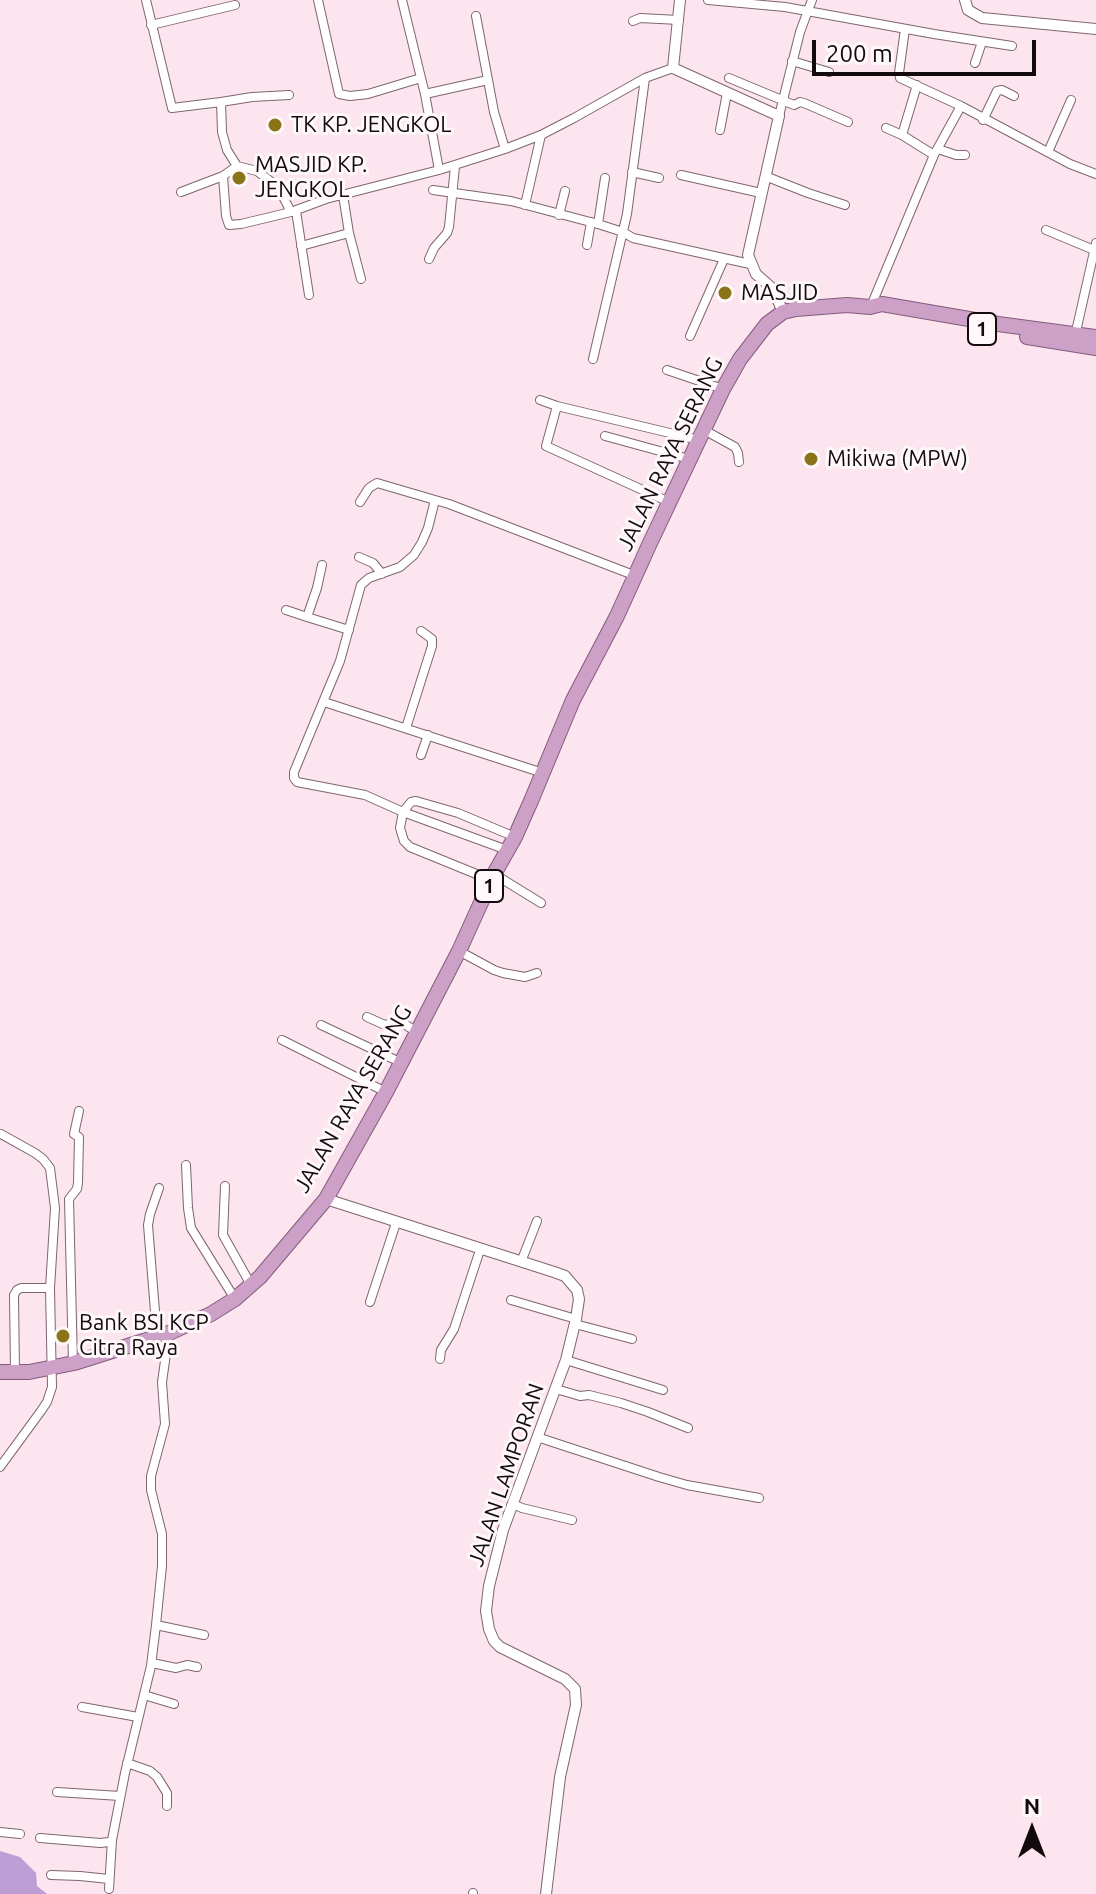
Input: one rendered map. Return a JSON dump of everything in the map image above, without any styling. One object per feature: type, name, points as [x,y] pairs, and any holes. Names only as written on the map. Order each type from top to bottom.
[{"type":"highway","name":"1","points":[[783,312],[815,306],[847,305],[1075,339],[1096,337]]},
{"type":"highway","name":"JALAN RAYA SERANG","points":[[8,1372],[73,1364],[163,1334],[211,1314],[251,1285],[326,1199],[402,1063],[459,951],[492,877],[511,844],[573,700],[617,616],[723,389],[761,330],[783,312]]},
{"type":"highway","name":"1","points":[[1075,339],[1096,348]]},
{"type":"street","points":[[146,0],[172,108],[255,96],[289,95]]},
{"type":"street","points":[[318,0],[339,94],[368,94],[421,78]]},
{"type":"street","points":[[402,0],[425,94],[439,170]]},
{"type":"street","points":[[673,68],[680,0]]},
{"type":"street","points":[[708,0],[808,10],[1012,46]]},
{"type":"street","points":[[783,312],[773,289],[756,274],[748,255],[792,61],[812,0]]},
{"type":"street","points":[[965,0],[968,10],[982,18],[1096,29]]},
{"type":"street","points":[[151,25],[235,5]]},
{"type":"street","points":[[476,16],[494,112],[505,149]]},
{"type":"street","points":[[633,21],[640,18],[679,20]]},
{"type":"street","points":[[905,29],[900,78],[961,106],[1084,171],[1096,174]]},
{"type":"street","points":[[975,63],[982,42]]},
{"type":"street","points":[[792,61],[829,72]]},
{"type":"street","points":[[223,176],[229,225],[241,224],[455,166],[505,149],[541,135],[645,78],[673,68],[779,116]]},
{"type":"street","points":[[593,359],[630,198],[645,78]]},
{"type":"street","points":[[729,78],[782,101],[794,105],[804,103],[848,122]]},
{"type":"street","points":[[425,94],[488,80]]},
{"type":"street","points":[[902,135],[917,85]]},
{"type":"street","points":[[983,120],[997,91],[1014,96]]},
{"type":"street","points":[[720,130],[727,93]]},
{"type":"street","points":[[1048,152],[1071,100]]},
{"type":"street","points":[[221,102],[224,143],[237,166],[257,171],[278,187],[293,211],[309,295]]},
{"type":"street","points":[[870,307],[936,152],[961,106]]},
{"type":"street","points":[[886,128],[936,152],[965,155]]},
{"type":"street","points":[[525,205],[541,135]]},
{"type":"street","points":[[181,192],[223,176],[237,166]]},
{"type":"street","points":[[429,259],[447,233],[455,166]]},
{"type":"street","points":[[632,172],[659,178]]},
{"type":"street","points":[[681,175],[761,193]]},
{"type":"street","points":[[765,176],[845,205]]},
{"type":"street","points":[[587,245],[605,178]]},
{"type":"street","points":[[433,190],[525,205],[594,223],[633,238],[750,264]]},
{"type":"street","points":[[559,215],[565,191]]},
{"type":"street","points":[[343,195],[361,279]]},
{"type":"street","points":[[1046,230],[1095,246],[1093,267],[1075,339]]},
{"type":"street","points":[[301,246],[349,233]]},
{"type":"street","points":[[690,336],[724,259]]},
{"type":"street","points":[[667,370],[723,389]]},
{"type":"street","points":[[540,400],[702,435],[735,447],[739,462]]},
{"type":"street","points":[[557,406],[546,446],[669,502]]},
{"type":"street","points":[[605,436],[689,459]]},
{"type":"street","name":"JALAN RAYA SERANG","points":[[360,502],[369,488],[377,483],[449,504],[636,576]]},
{"type":"street","points":[[435,500],[428,528],[414,555],[400,567],[362,582],[340,661],[294,772],[295,780],[365,795],[403,812],[511,844]]},
{"type":"street","points":[[359,557],[373,563],[382,574]]},
{"type":"street","points":[[307,617],[322,565]]},
{"type":"street","points":[[286,610],[349,630]]},
{"type":"street","points":[[406,728],[433,642],[421,631]]},
{"type":"street","points":[[324,702],[543,773]]},
{"type":"street","points":[[421,755],[428,735]]},
{"type":"street","points":[[511,844],[458,813],[416,801],[411,802],[403,812],[400,828],[404,841],[410,847],[492,877],[541,903]]},
{"type":"street","points":[[459,951],[503,973],[525,977],[537,973]]},
{"type":"street","points":[[367,1017],[385,1025],[401,1022],[417,1032]]},
{"type":"street","points":[[321,1025],[402,1063]]},
{"type":"street","points":[[282,1040],[386,1092]]},
{"type":"street","points":[[73,1364],[69,1199],[78,1183],[79,1137],[74,1134],[79,1111]]},
{"type":"street","points":[[0,1467],[47,1402],[52,1387],[50,1288],[55,1208],[50,1168],[35,1153],[1,1134]]},
{"type":"street","points":[[186,1165],[191,1228],[235,1299]]},
{"type":"street","points":[[225,1186],[223,1235],[251,1285]]},
{"type":"street","points":[[51,1875],[80,1876],[109,1884],[112,1840],[120,1796],[152,1663],[162,1566],[162,1534],[153,1501],[151,1476],[165,1424],[163,1334],[148,1225],[159,1188]]},
{"type":"street","name":"JALAN LAMPORAN","points":[[326,1199],[554,1272],[565,1276],[577,1290],[579,1299],[566,1360],[503,1530],[486,1611],[489,1629],[500,1647],[565,1679],[575,1689],[576,1705],[560,1777],[546,1894]]},
{"type":"street","points":[[521,1262],[537,1221]]},
{"type":"street","points":[[370,1302],[396,1223]]},
{"type":"street","points":[[440,1359],[440,1351],[454,1329],[480,1250]]},
{"type":"street","points":[[8,1372],[14,1295],[21,1288],[50,1288]]},
{"type":"street","points":[[511,1300],[632,1339]]},
{"type":"street","points":[[566,1360],[663,1390]]},
{"type":"street","points":[[556,1389],[621,1403],[688,1428]]},
{"type":"street","points":[[537,1437],[687,1485],[759,1498]]},
{"type":"street","points":[[513,1504],[572,1520]]},
{"type":"street","points":[[156,1625],[204,1635]]},
{"type":"street","points":[[152,1663],[176,1668],[187,1665],[197,1667]]},
{"type":"street","points":[[144,1695],[174,1704]]},
{"type":"street","points":[[82,1707],[138,1717]]},
{"type":"street","points":[[127,1763],[150,1771],[157,1777],[167,1793],[167,1806]]},
{"type":"street","points":[[57,1792],[120,1796]]},
{"type":"street","points":[[0,1832],[20,1834]]},
{"type":"street","points":[[40,1838],[100,1843],[112,1840]]},
{"type":"shaded area","points":[[0,1851],[20,1857],[36,1873],[37,1886],[47,1894],[0,1894]]},
{"type":"place","name":"TK KP. JENGKOL","points":[[275,125]]},
{"type":"place","name":"MASJID KP. JENGKOL","points":[[239,178]]},
{"type":"place","name":"MASJID","points":[[725,293]]},
{"type":"place","name":"Mikiwa (MPW)","points":[[811,459]]},
{"type":"place","name":"Bank BSI KCP Citra Raya","points":[[63,1336]]}]
